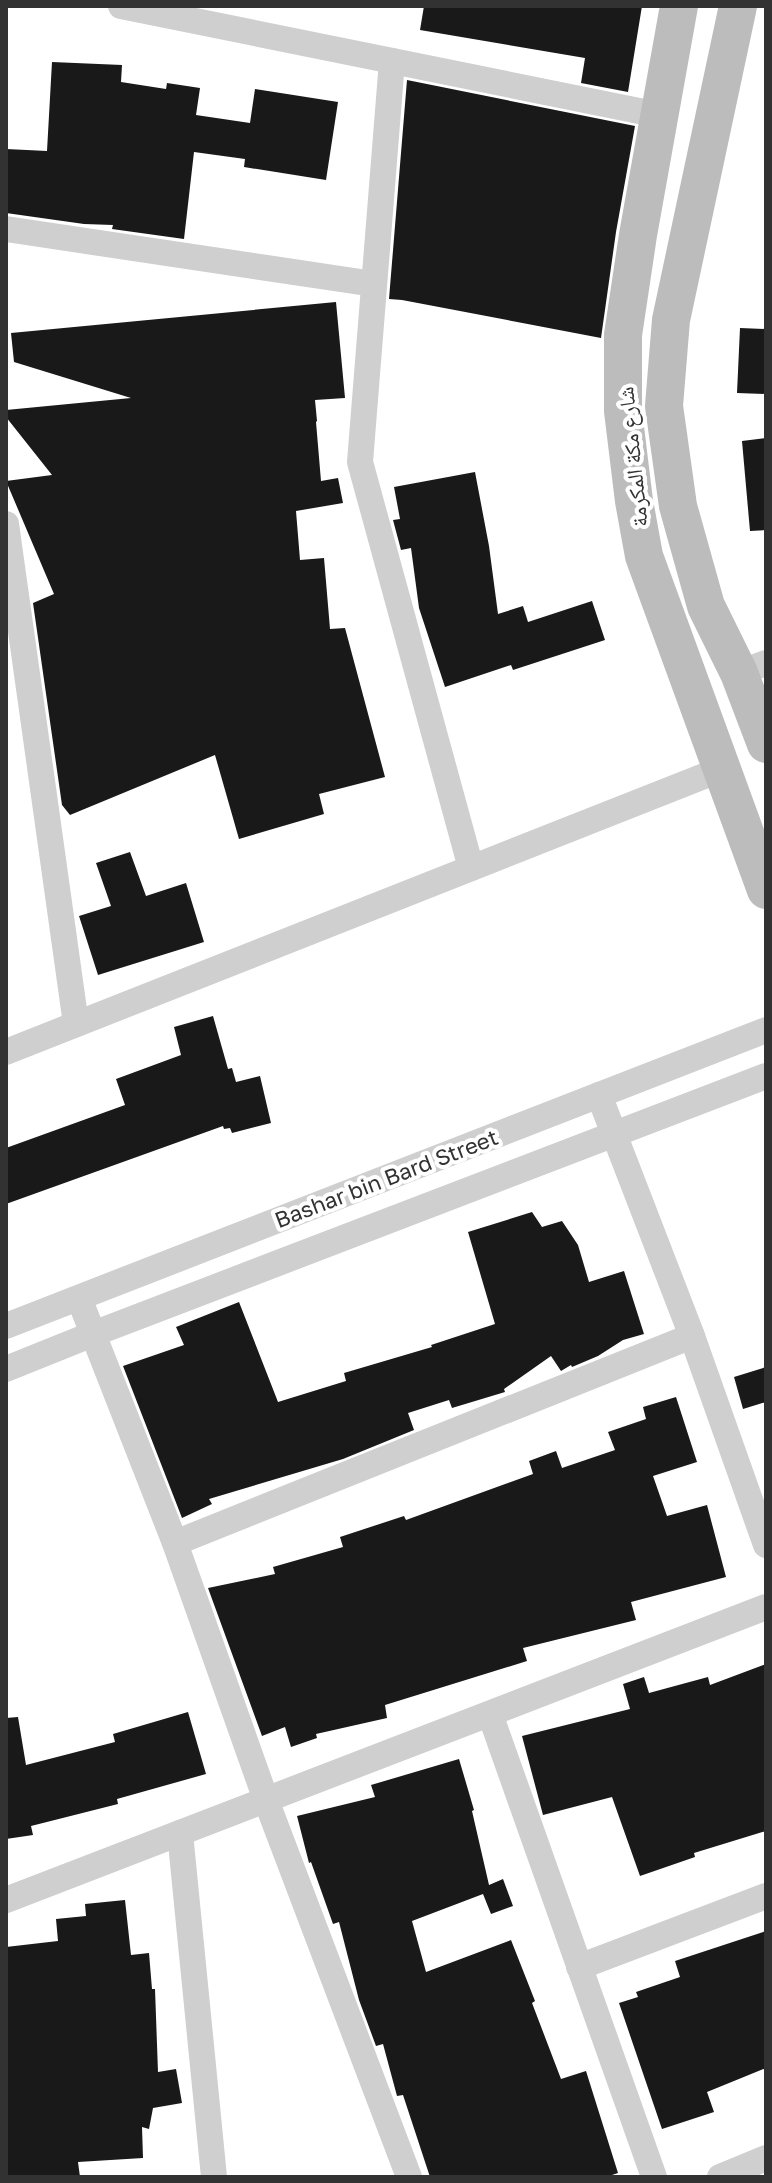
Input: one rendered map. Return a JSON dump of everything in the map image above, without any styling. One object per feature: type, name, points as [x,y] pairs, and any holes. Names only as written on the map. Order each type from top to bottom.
[{"type":"main road","name":"شارع مكة المكرمة","points":[[679,6],[623,335],[623,411],[644,556],[766,890]]},
{"type":"main road","name":"شارع مكة المكرمة","points":[[738,6],[671,320],[664,406],[678,506],[706,606],[752,668],[766,744]]},
{"type":"street","points":[[121,6],[659,115]]},
{"type":"street","points":[[392,61],[360,462],[471,868]]},
{"type":"street","points":[[6,229],[374,284]]},
{"type":"street","points":[[7,539],[76,1024]]},
{"type":"street","points":[[6,1052],[722,769]]},
{"type":"street","name":"Bashar bin Bard Street","points":[[6,1326],[766,1030]]},
{"type":"street","name":"Bashar bin Bard Street","points":[[6,1369],[766,1076]]},
{"type":"street","points":[[599,1095],[692,1336],[766,1545]]},
{"type":"street","points":[[79,1298],[175,1543],[266,1800],[409,2177]]},
{"type":"street","points":[[175,1543],[692,1336]]},
{"type":"street","points":[[6,1900],[766,1607]]},
{"type":"street","points":[[490,1714],[654,2177]]},
{"type":"street","points":[[180,1833],[214,2177]]},
{"type":"street","points":[[579,1967],[766,1896]]},
{"type":"street","points":[[720,2177],[766,2158]]},
{"type":"building","points":[[424,6],[642,6],[628,92],[581,83],[585,58],[420,30]]},
{"type":"building","points":[[52,62],[122,65],[121,82],[166,89],[167,83],[200,88],[196,115],[250,123],[255,89],[338,102],[326,180],[244,167],[245,159],[194,152],[184,239],[112,229],[113,225],[6,213],[6,149],[47,151]]},
{"type":"building","points":[[407,80],[635,126],[601,338],[389,299]]},
{"type":"building","points":[[336,302],[345,398],[315,400],[321,481],[338,478],[343,503],[296,511],[300,560],[324,558],[330,629],[345,628],[385,777],[319,794],[324,814],[239,839],[215,755],[70,815],[62,805],[33,603],[54,594],[6,481],[52,475],[6,417],[6,410],[131,398],[14,362],[11,333]]},
{"type":"building","points":[[740,328],[766,329],[766,394],[737,393]]},
{"type":"building","points":[[766,438],[766,530],[750,531],[742,441]]},
{"type":"building","points":[[475,472],[498,614],[523,606],[528,622],[592,601],[605,640],[513,670],[511,665],[445,687],[419,608],[411,548],[401,550],[393,520],[400,519],[394,487]]},
{"type":"building","points":[[130,852],[146,896],[186,883],[204,942],[98,975],[79,916],[111,906],[96,863]]},
{"type":"building","points":[[213,1016],[228,1069],[232,1068],[236,1082],[260,1076],[271,1123],[232,1133],[230,1128],[224,1129],[223,1126],[6,1204],[6,1148],[125,1105],[116,1079],[181,1055],[174,1027]]},
{"type":"building","points":[[532,1212],[542,1227],[562,1221],[578,1245],[589,1282],[624,1271],[644,1334],[623,1340],[598,1356],[561,1371],[551,1356],[504,1389],[505,1392],[452,1408],[449,1400],[408,1413],[414,1430],[343,1459],[209,1499],[212,1504],[182,1518],[123,1366],[184,1345],[176,1327],[239,1302],[278,1402],[346,1381],[344,1373],[432,1347],[495,1324],[468,1232]]},
{"type":"building","points":[[766,1367],[766,1402],[743,1409],[734,1377]]},
{"type":"building","points":[[676,1397],[697,1462],[653,1476],[667,1516],[707,1505],[726,1577],[631,1602],[636,1620],[523,1648],[527,1661],[385,1705],[387,1718],[316,1734],[317,1738],[291,1747],[285,1727],[262,1736],[208,1588],[275,1574],[273,1567],[343,1547],[340,1537],[404,1516],[406,1520],[533,1474],[529,1461],[556,1451],[562,1468],[615,1450],[608,1432],[646,1419],[643,1407]]},
{"type":"building","points":[[766,1664],[766,1831],[694,1853],[695,1857],[640,1876],[612,1797],[543,1815],[522,1736],[630,1709],[623,1684],[644,1677],[649,1693],[708,1677],[710,1685]]},
{"type":"building","points":[[188,1712],[206,1774],[117,1799],[118,1804],[31,1826],[33,1835],[6,1839],[6,1718],[18,1717],[26,1765],[115,1742],[113,1734]]},
{"type":"building","points":[[459,1759],[474,1810],[489,1885],[503,1879],[513,1906],[491,1914],[483,1894],[412,1921],[426,1972],[511,1940],[561,2079],[586,2071],[618,2173],[606,2177],[430,2177],[403,2095],[397,2096],[383,2044],[376,2046],[359,2000],[339,1922],[333,1924],[309,1863],[297,1816],[375,1797],[371,1785]]},
{"type":"building","points":[[125,1900],[131,1955],[149,1953],[152,1989],[155,1989],[158,2072],[176,2069],[182,2103],[153,2108],[149,2129],[142,2127],[143,2158],[78,2162],[80,2177],[6,2177],[6,1947],[58,1941],[56,1919],[86,1916],[85,1904]]},
{"type":"building","points":[[766,1931],[766,2068],[707,2092],[714,2112],[662,2129],[619,2003],[638,1997],[636,1992],[680,1977],[675,1961]]}]
